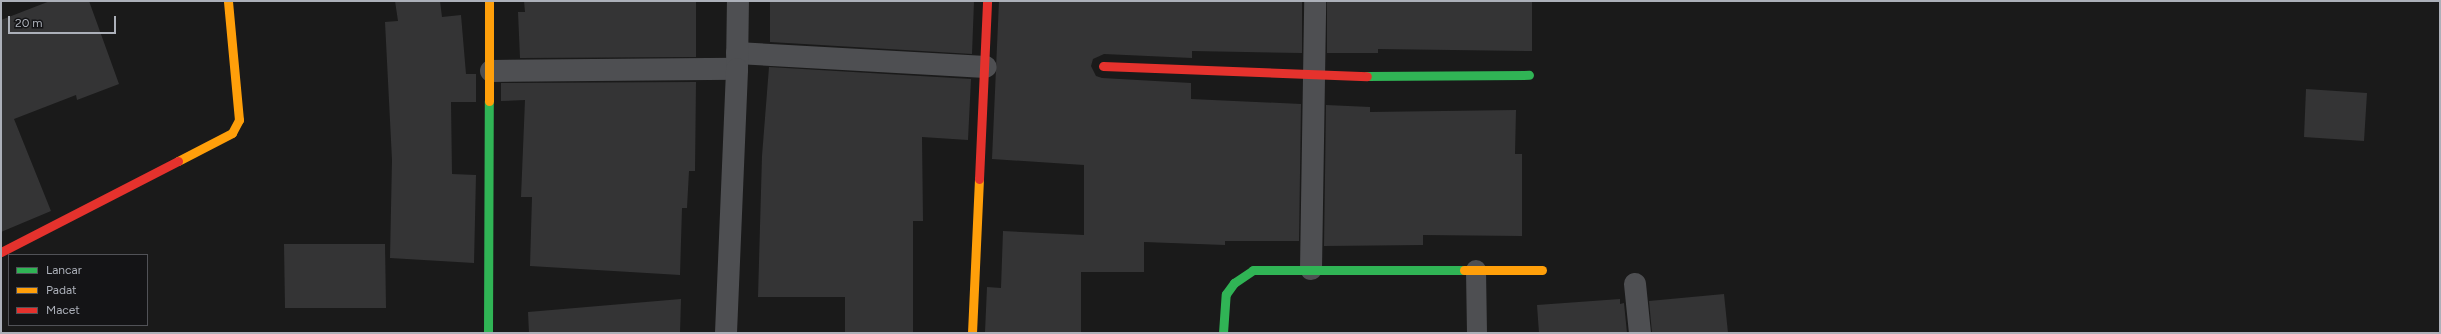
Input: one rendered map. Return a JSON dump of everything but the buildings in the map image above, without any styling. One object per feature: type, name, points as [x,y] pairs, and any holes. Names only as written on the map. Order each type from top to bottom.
[{"type":"street","points":[[1,252],[232,133],[240,120],[228,1]]},
{"type":"street","points":[[488,333],[491,71],[489,1]]},
{"type":"street","points":[[726,333],[738,1]]},
{"type":"street","points":[[972,333],[986,67],[987,1]]},
{"type":"street","points":[[1310,269],[1315,1]]},
{"type":"street","points":[[491,71],[737,61],[986,67]]},
{"type":"street","points":[[1103,66],[1313,77],[1529,75]]},
{"type":"street","points":[[1223,333],[1226,294],[1245,274],[1253,270],[1542,270]]},
{"type":"street","points":[[1635,284],[1640,333]]},
{"type":"lane","points":[[1476,270],[1476,333]]},
{"type":"traffic: fast","points":[[1367,76],[1529,75]]},
{"type":"traffic: fast","points":[[488,333],[489,101]]},
{"type":"traffic: fast","points":[[1223,333],[1226,294],[1234,283],[1253,270],[1464,270]]},
{"type":"traffic: slow","points":[[178,161],[232,133],[239,120],[228,1]]},
{"type":"traffic: slow","points":[[489,1],[489,101]]},
{"type":"traffic: slow","points":[[972,333],[979,179]]},
{"type":"traffic: slow","points":[[1464,270],[1542,270]]},
{"type":"traffic: jam","points":[[979,179],[987,1]]},
{"type":"traffic: jam","points":[[1103,66],[1367,76]]},
{"type":"traffic: jam","points":[[1,252],[178,161]]}]
